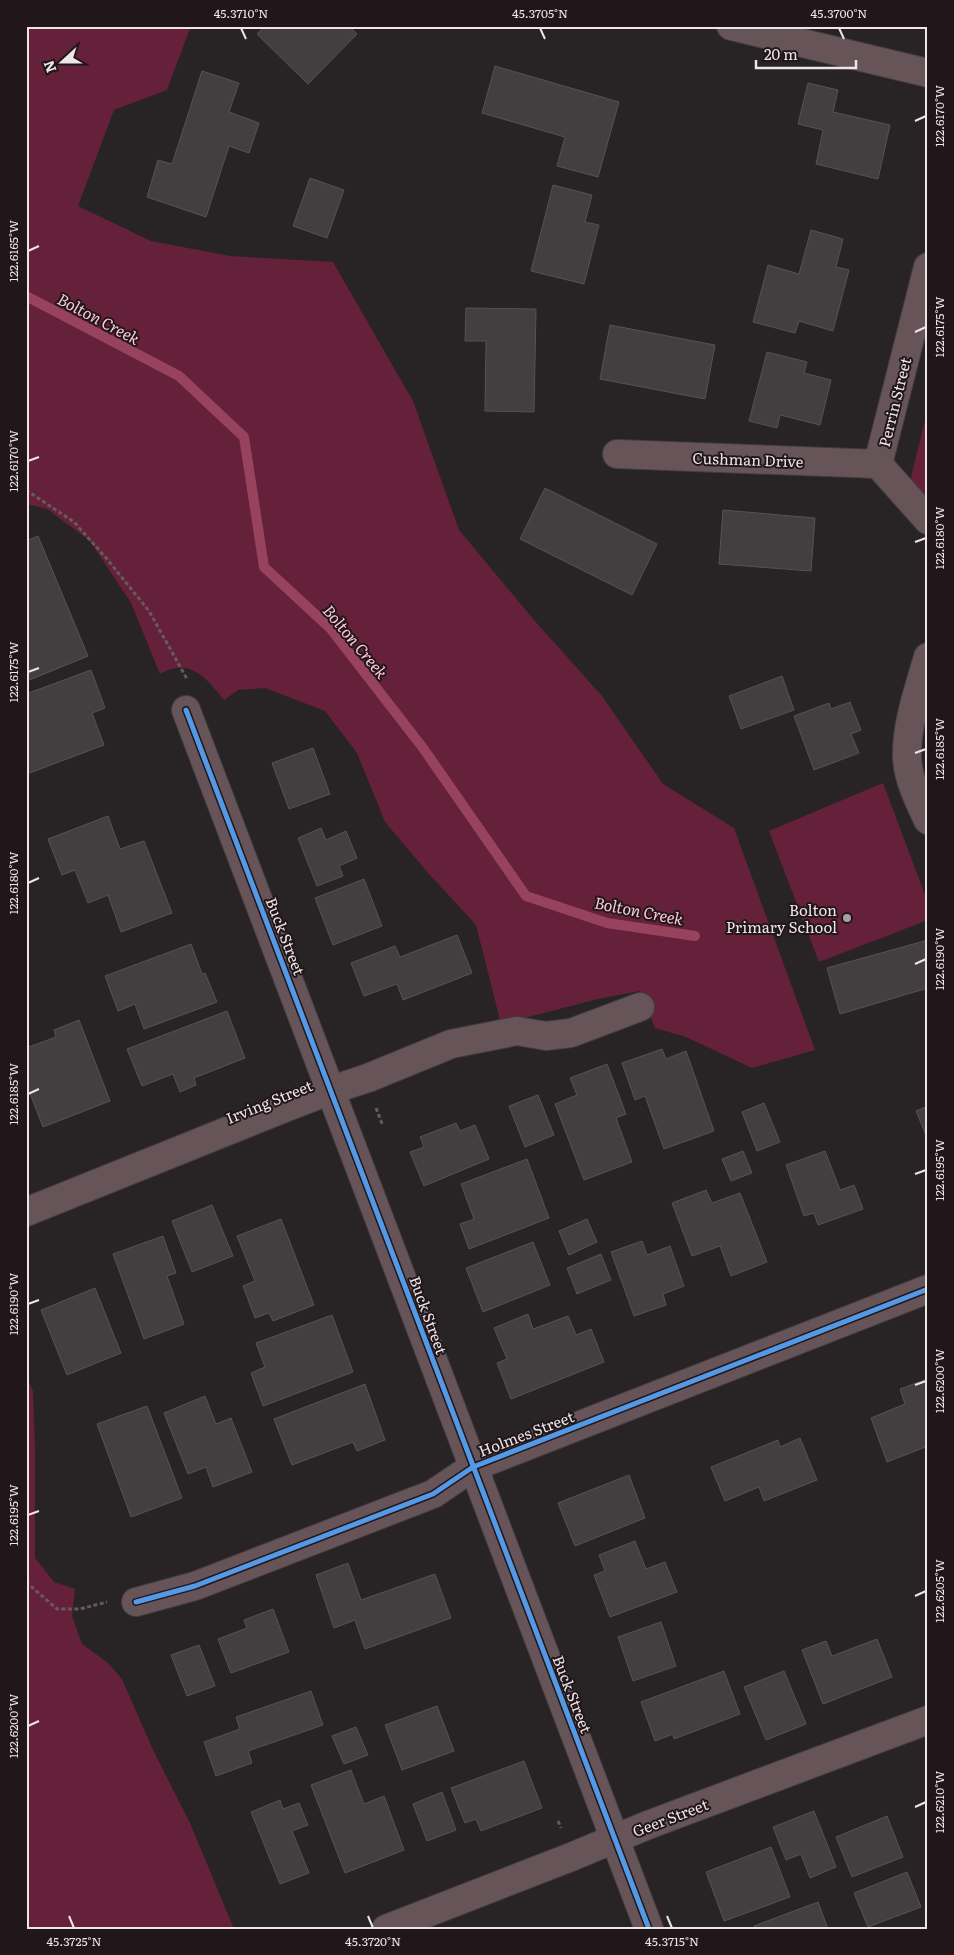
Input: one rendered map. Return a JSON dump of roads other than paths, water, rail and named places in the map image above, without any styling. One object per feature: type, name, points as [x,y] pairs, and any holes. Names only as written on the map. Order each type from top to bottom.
[{"type":"street","points":[[731,26],[928,73]]},
{"type":"street","name":"Perrin Street","points":[[928,267],[878,464],[928,520]]},
{"type":"street","name":"Cushman Drive","points":[[617,454],[878,464]]},
{"type":"street","points":[[928,657],[909,734],[907,759],[918,798],[928,820]]},
{"type":"street","name":"Buck Street","points":[[186,710],[649,1929]]},
{"type":"street","name":"Irving Street","points":[[26,1212],[451,1044],[517,1032],[546,1036],[571,1032],[640,1007]]},
{"type":"street","name":"Holmes Street","points":[[136,1602],[195,1586],[433,1494],[473,1467],[928,1289]]},
{"type":"street","name":"Geer Street","points":[[386,1929],[572,1857],[614,1838],[928,1720]]},
{"type":"waterway","name":"Bolton Creek","points":[[26,296],[179,376],[244,437],[264,567],[330,628],[423,748],[526,896],[607,923],[695,936]]},
{"type":"place","name":"Bolton Primary School","points":[[847,918]]}]
